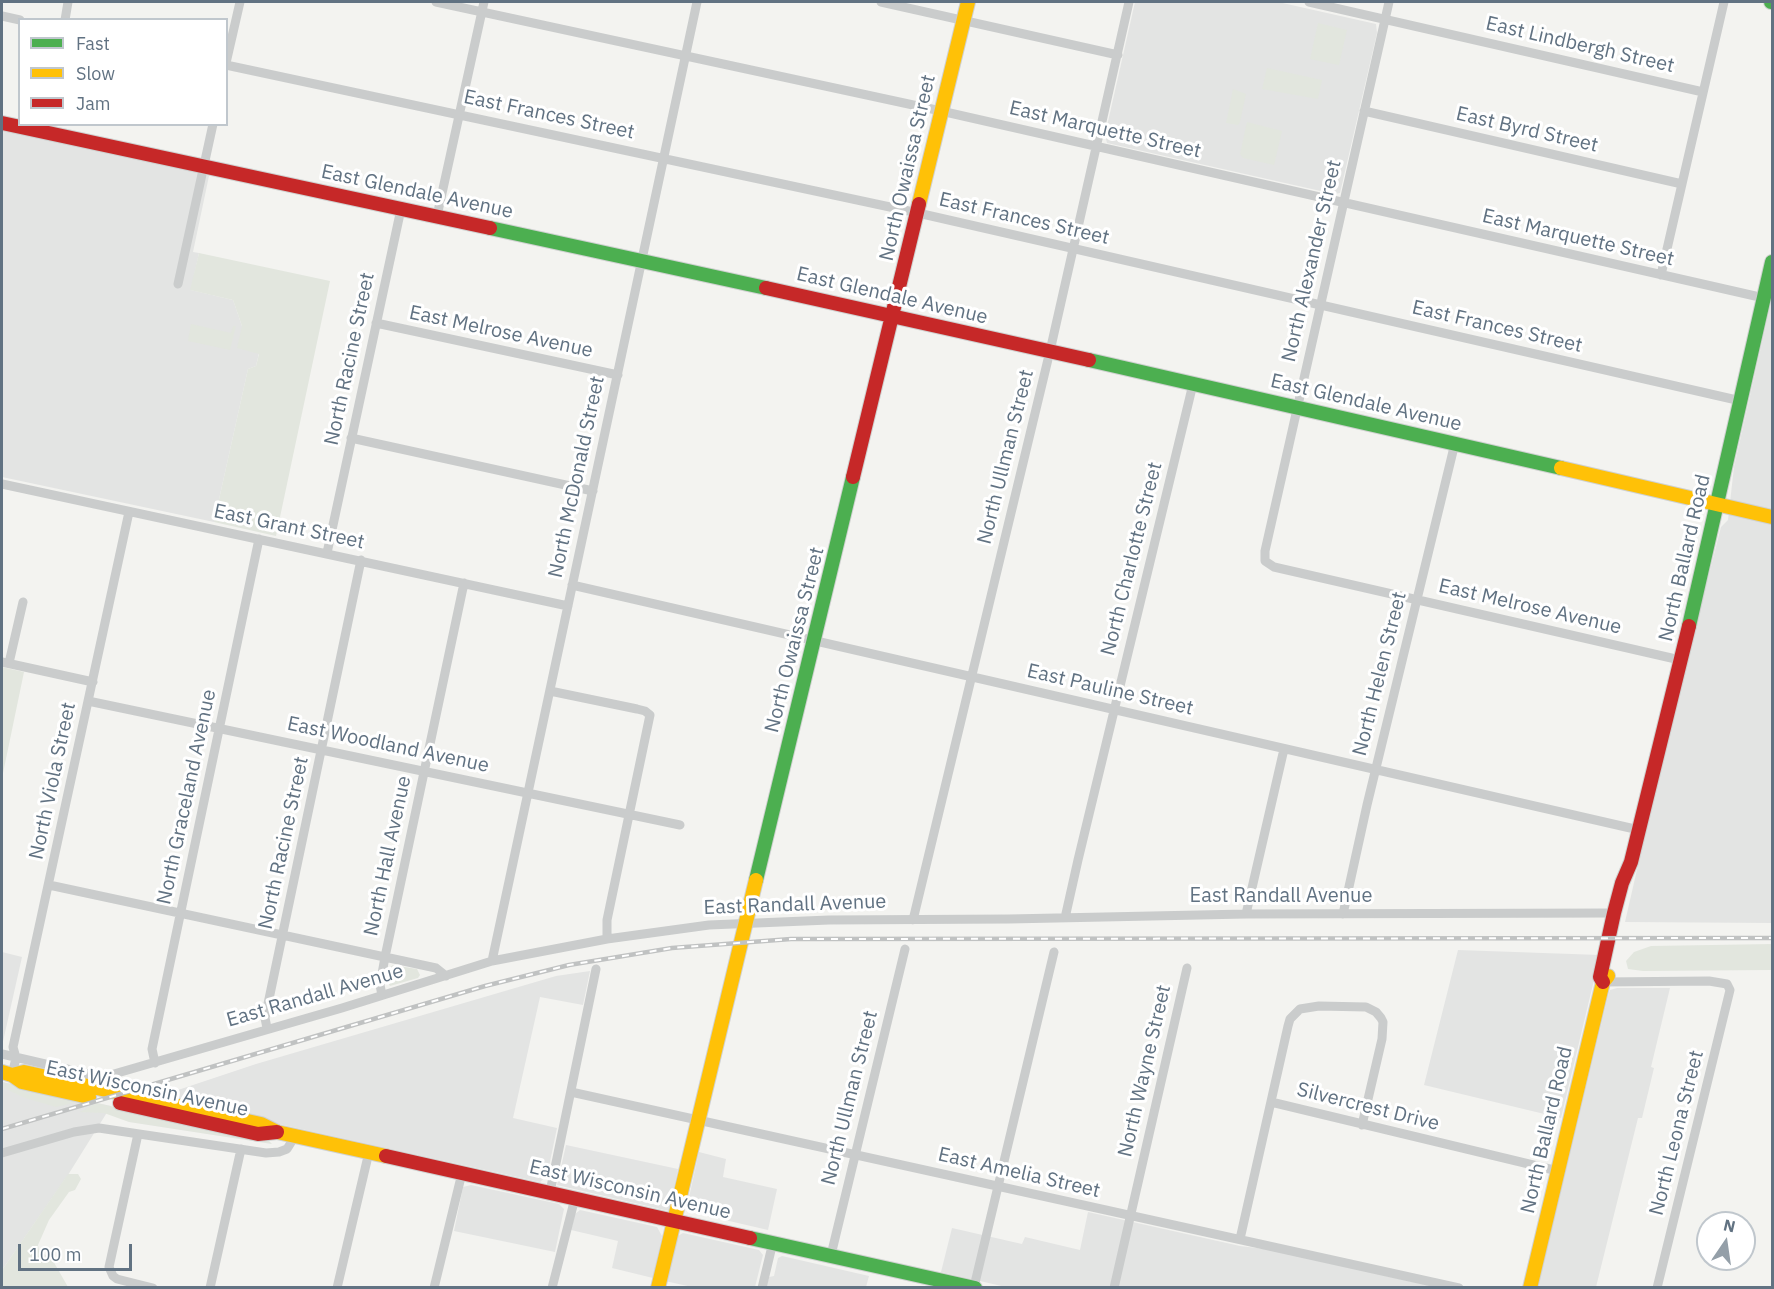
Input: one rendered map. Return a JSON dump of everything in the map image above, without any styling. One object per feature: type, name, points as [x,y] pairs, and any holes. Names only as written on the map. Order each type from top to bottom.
[{"type":"street","points":[[64,18],[68,2]]},
{"type":"street","points":[[228,55],[240,2]]},
{"type":"street","name":"East Marquette Street","points":[[436,2],[483,6],[686,56],[941,111],[1764,298]]},
{"type":"street","name":"North McDonald Street","points":[[492,961],[697,2]]},
{"type":"street","points":[[881,2],[1118,55]]},
{"type":"street","name":"North Owaissa Street","points":[[658,1287],[968,2]]},
{"type":"street","name":"North Ullman Street","points":[[913,920],[1074,249],[1129,2]]},
{"type":"street","name":"East Lindbergh Street","points":[[1309,2],[1703,92]]},
{"type":"street","name":"North Alexander Street","points":[[1267,563],[1264,557],[1265,551],[1389,2]]},
{"type":"street","points":[[1661,275],[1724,2]]},
{"type":"street","points":[[438,216],[483,6]]},
{"type":"street","points":[[2,16],[18,20]]},
{"type":"street","name":"East Frances Street","points":[[228,64],[918,213],[1741,401]]},
{"type":"street","name":"East Byrd Street","points":[[1364,111],[1682,184]]},
{"type":"street","name":"East Glendale Avenue","points":[[2,123],[18,125]]},
{"type":"street","name":"East Glendale Avenue","points":[[25,126],[894,316],[1455,443],[1773,518]]},
{"type":"street","points":[[178,284],[213,126]]},
{"type":"street","name":"North Racine Street","points":[[327,553],[401,209]]},
{"type":"street","name":"North Ballard Road","points":[[1530,1287],[1602,982],[1600,976],[1614,914],[1639,830],[1718,504],[1773,262]]},
{"type":"street","name":"East Melrose Avenue","points":[[376,323],[618,375]]},
{"type":"street","name":"North Charlotte Street","points":[[1065,918],[1193,384]]},
{"type":"street","points":[[351,438],[593,491]]},
{"type":"street","name":"North Helen Street","points":[[1342,914],[1455,443]]},
{"type":"street","name":"East Grant Street","points":[[2,484],[568,606]]},
{"type":"street","name":"North Viola Street","points":[[16,1058],[13,1047],[129,512]]},
{"type":"street","name":"North Graceland Avenue","points":[[155,1063],[152,1049],[259,539]]},
{"type":"street","name":"North Racine Street","points":[[267,1028],[265,1018],[361,560]]},
{"type":"street","name":"East Melrose Avenue","points":[[1267,563],[1274,567],[1680,660]]},
{"type":"street","name":"North Hall Avenue","points":[[382,995],[380,985],[385,957],[464,583]]},
{"type":"street","name":"East Pauline Street","points":[[572,585],[1639,830]]},
{"type":"street","points":[[23,602],[5,663],[93,682]]},
{"type":"street","points":[[550,691],[648,713],[650,718],[607,920],[607,939]]},
{"type":"street","name":"East Woodland Avenue","points":[[88,701],[680,825]]},
{"type":"street","points":[[1246,914],[1284,748]]},
{"type":"street","name":"North Ballard Road","points":[[1602,982],[1607,978],[1630,886],[1631,862]]},
{"type":"street","points":[[49,885],[436,968],[446,976]]},
{"type":"street","name":"East Randall Avenue","points":[[2,1053],[97,1076],[107,1076],[492,961],[672,929],[746,922],[1246,914],[1614,914]]},
{"type":"street","name":"North Ullman Street","points":[[831,1256],[904,949]]},
{"type":"street","points":[[975,1287],[1054,952]]},
{"type":"street","name":"North Wayne Street","points":[[1114,1287],[1186,968]]},
{"type":"street","points":[[550,1192],[596,969]]},
{"type":"street","name":"North Leona Street","points":[[1602,982],[1709,981],[1723,983],[1729,988],[1729,996],[1657,1287]]},
{"type":"street","points":[[1271,1102],[1288,1026],[1294,1013],[1300,1009],[1318,1006],[1371,1008],[1381,1018],[1383,1028],[1362,1125]]},
{"type":"street","points":[[2,1053],[13,1047]]},
{"type":"street","points":[[7,1074],[16,1058]]},
{"type":"street","name":"East Wisconsin Avenue","points":[[7,1074],[22,1082],[258,1134],[277,1132],[975,1287]]},
{"type":"street","name":"East Amelia Street","points":[[571,1092],[1131,1217],[1459,1287]]},
{"type":"street","name":"Silvercrest Drive","points":[[1240,1239],[1271,1102],[1558,1171]]},
{"type":"street","points":[[2,1153],[86,1129],[106,1129],[266,1153],[287,1149],[295,1136]]},
{"type":"street","points":[[138,1134],[109,1267],[112,1274],[122,1281],[153,1287]]},
{"type":"street","points":[[210,1287],[242,1149]]},
{"type":"street","points":[[337,1287],[369,1152]]},
{"type":"street","points":[[434,1287],[462,1173]]},
{"type":"street","points":[[552,1287],[575,1198]]},
{"type":"street","points":[[762,1287],[773,1242]]},
{"type":"shaded area","points":[[1135,2],[1278,2],[1376,24],[1377,33],[1340,193],[1334,194],[1107,143],[1105,135]]},
{"type":"shaded area","points":[[1318,23],[1347,30],[1339,65],[1310,59]]},
{"type":"shaded area","points":[[1267,68],[1322,80],[1318,99],[1262,89]]},
{"type":"shaded area","points":[[1233,89],[1246,94],[1238,125],[1226,123]]},
{"type":"shaded area","points":[[1247,122],[1282,131],[1274,165],[1243,158],[1240,154]]},
{"type":"shaded area","points":[[2,129],[191,170],[209,176],[193,252],[199,253],[191,290],[233,300],[242,326],[259,353],[256,366],[248,369],[214,522],[2,477]]},
{"type":"shaded area","points":[[199,253],[330,281],[276,536],[214,522],[248,369],[256,366],[259,354],[237,348],[242,326],[233,300],[190,290]]},
{"type":"shaded area","points":[[1772,298],[1772,923],[1625,922],[1666,743],[1721,527],[1728,520],[1734,467]]},
{"type":"shaded area","points":[[191,324],[231,333],[233,326],[236,326],[230,350],[188,341]]},
{"type":"shaded area","points":[[2,667],[24,672],[2,778]]},
{"type":"shaded area","points":[[1772,944],[1772,970],[1643,971],[1628,969],[1626,961],[1634,952],[1651,946]]},
{"type":"shaded area","points":[[1458,950],[1600,955],[1561,1118],[1424,1085]]},
{"type":"shaded area","points":[[2,952],[22,957],[2,1046]]},
{"type":"shaded area","points":[[393,965],[417,969],[420,975],[418,978],[390,986],[386,980],[389,968]]},
{"type":"shaded area","points":[[590,971],[583,1005],[540,997],[513,1118],[557,1128],[547,1176],[540,1182],[157,1097],[256,1064],[556,976]]},
{"type":"shaded area","points":[[1670,988],[1651,1067],[1654,1068],[1642,1118],[1638,1118],[1596,1287],[1538,1287],[1608,996],[1610,990]]},
{"type":"shaded area","points":[[2,1082],[111,1106],[68,1175],[2,1270]]},
{"type":"shaded area","points":[[2,1082],[82,1101],[56,1107],[25,1098],[2,1087]]},
{"type":"shaded area","points":[[96,1103],[268,1140],[272,1144],[129,1122],[104,1113],[80,1112]]},
{"type":"shaded area","points":[[566,1145],[678,1169],[669,1211],[557,1185]]},
{"type":"shaded area","points":[[699,1152],[726,1159],[723,1177],[777,1189],[768,1230],[686,1211]]},
{"type":"shaded area","points":[[68,1174],[78,1174],[81,1179],[75,1190],[69,1192],[49,1220],[38,1245],[39,1251],[52,1259],[68,1287],[2,1287],[2,1270]]},
{"type":"shaded area","points":[[471,1185],[559,1204],[564,1209],[555,1252],[454,1231],[463,1187]]},
{"type":"shaded area","points":[[580,1210],[657,1227],[662,1236],[653,1278],[612,1268],[618,1241],[571,1230],[575,1214]]},
{"type":"shaded area","points":[[1088,1212],[1436,1287],[1010,1288],[941,1272],[952,1228],[1022,1244],[1025,1237],[1080,1250]]},
{"type":"shaded area","points":[[683,1233],[759,1250],[763,1255],[755,1287],[692,1287],[665,1281],[676,1237]]},
{"type":"shaded area","points":[[782,1256],[869,1276],[866,1287],[766,1288],[769,1277],[774,1276],[778,1258]]},
{"type":"railway","points":[[2,1129],[485,986],[569,965],[672,948],[791,939],[1772,938]]},
{"type":"traffic: fast","points":[[490,228],[766,288]]},
{"type":"traffic: fast","points":[[1689,626],[1772,262]]},
{"type":"traffic: fast","points":[[1089,360],[1561,468]]},
{"type":"traffic: fast","points":[[756,880],[853,477]]},
{"type":"traffic: fast","points":[[750,1238],[975,1288]]},
{"type":"traffic: slow","points":[[919,204],[968,2]]},
{"type":"traffic: slow","points":[[1561,468],[1772,517]]},
{"type":"traffic: slow","points":[[658,1288],[756,880]]},
{"type":"traffic: slow","points":[[1530,1288],[1603,982],[1608,976]]},
{"type":"traffic: slow","points":[[2,1072],[12,1075],[24,1072],[261,1124],[277,1132],[386,1156]]},
{"type":"traffic: slow","points":[[12,1075],[22,1082],[89,1097]]},
{"type":"traffic: jam","points":[[2,123],[490,228]]},
{"type":"traffic: jam","points":[[853,477],[919,204]]},
{"type":"traffic: jam","points":[[766,288],[1089,360]]},
{"type":"traffic: jam","points":[[1603,982],[1600,977],[1614,913],[1622,883],[1631,862],[1689,626]]},
{"type":"traffic: jam","points":[[120,1103],[258,1134],[277,1132]]},
{"type":"traffic: jam","points":[[386,1156],[750,1238]]}]
